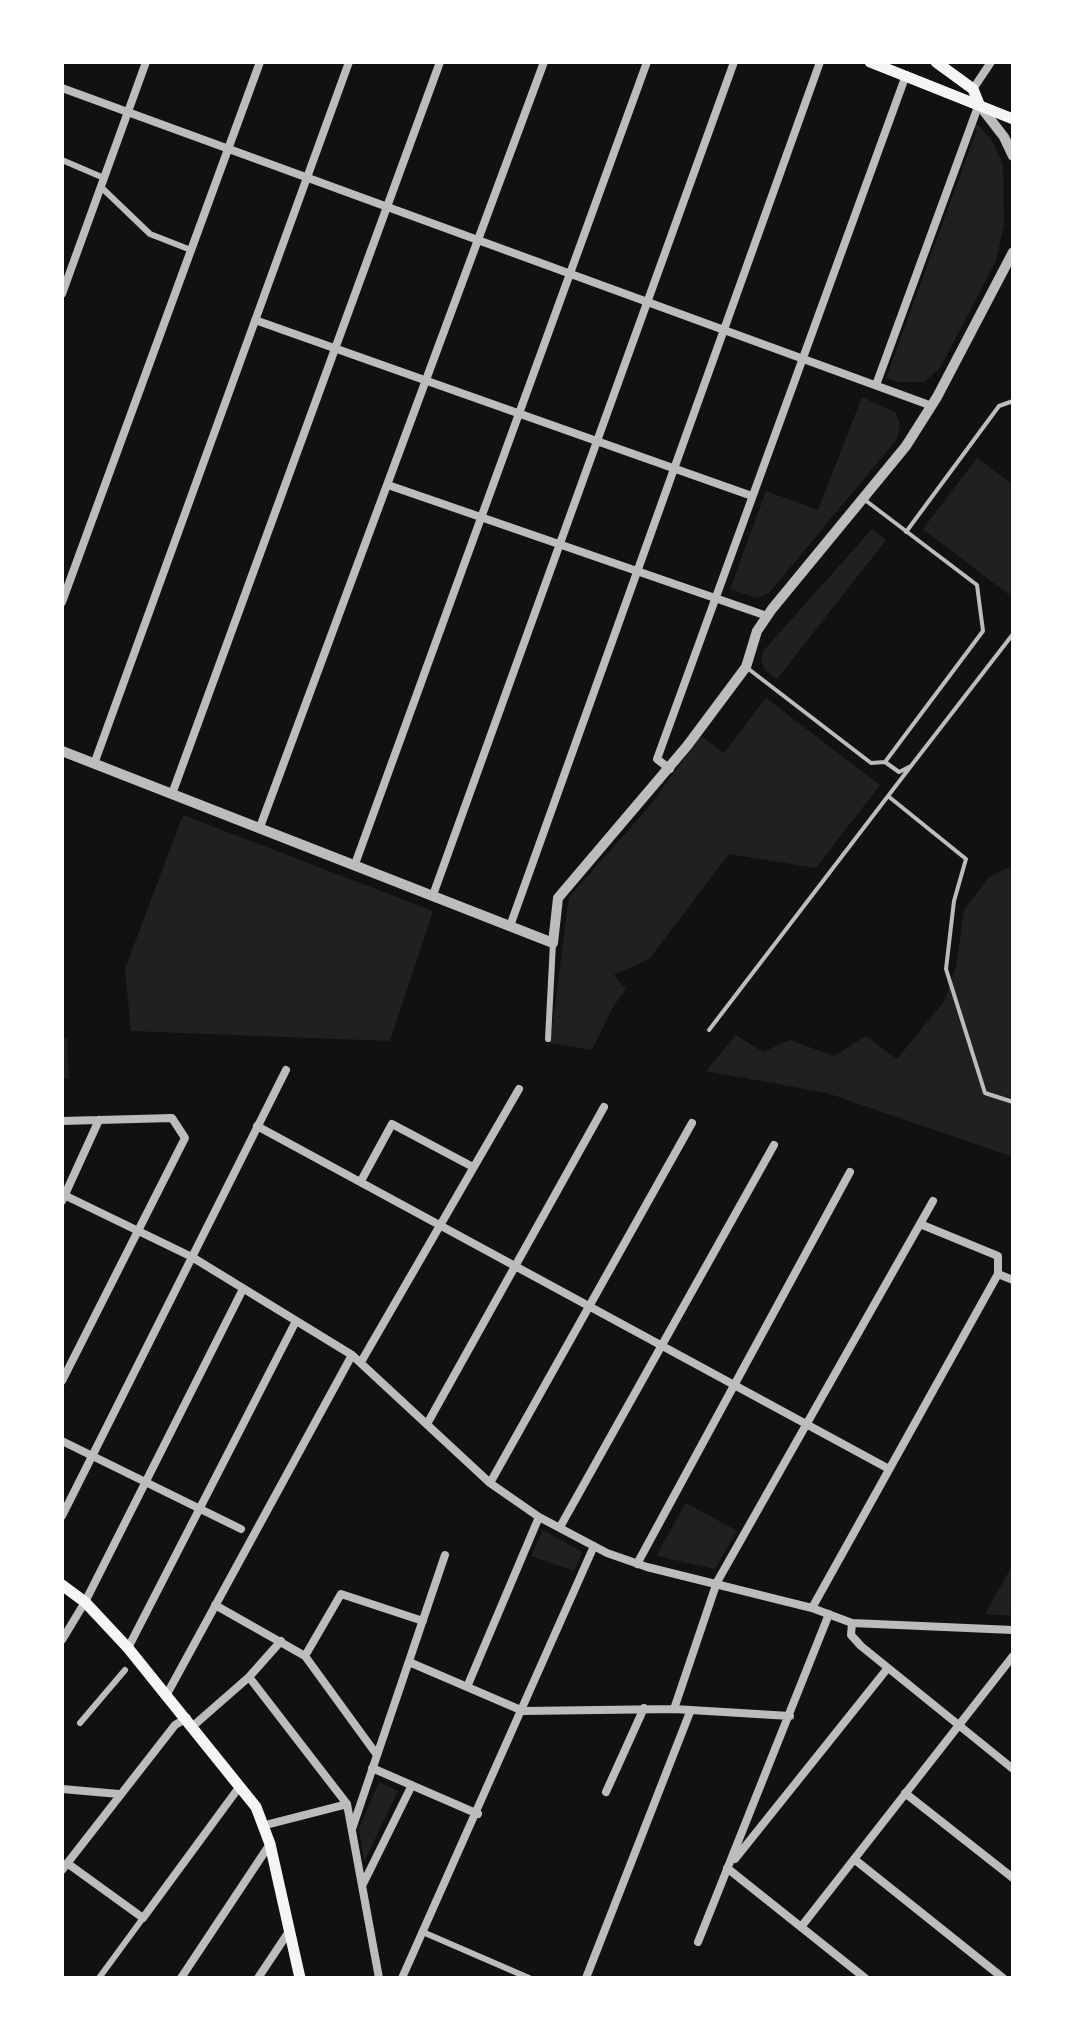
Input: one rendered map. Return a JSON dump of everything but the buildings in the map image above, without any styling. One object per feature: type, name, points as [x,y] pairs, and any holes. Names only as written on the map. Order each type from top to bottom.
[{"type":"main road","points":[[870,62],[1013,119]]},
{"type":"main road","points":[[895,62],[906,75]]},
{"type":"main road","points":[[936,62],[973,89],[979,104]]},
{"type":"main road","points":[[62,1585],[85,1602],[167,1694],[240,1786],[265,1825],[300,1978]]},
{"type":"street","points":[[62,294],[146,62]]},
{"type":"street","points":[[62,602],[260,62]]},
{"type":"street","points":[[94,764],[349,62]]},
{"type":"street","points":[[172,794],[440,62]]},
{"type":"street","points":[[260,827],[544,62]]},
{"type":"street","points":[[355,864],[647,62]]},
{"type":"street","points":[[433,895],[734,62]]},
{"type":"street","points":[[510,926],[820,62]]},
{"type":"street","points":[[973,89],[991,62]]},
{"type":"street","points":[[670,769],[657,759],[906,75]]},
{"type":"street","points":[[62,88],[932,406]]},
{"type":"street","points":[[979,104],[1004,137],[1013,156]]},
{"type":"street","points":[[876,385],[979,104]]},
{"type":"street","points":[[62,160],[103,182],[150,234],[191,250]]},
{"type":"street","points":[[548,1039],[558,898],[670,769],[746,667],[767,616],[906,446],[932,406],[1013,252]]},
{"type":"street","points":[[255,320],[752,496]]},
{"type":"street","points":[[388,485],[767,616]]},
{"type":"street","points":[[62,751],[553,943]]},
{"type":"street","points":[[62,1516],[286,1070]]},
{"type":"street","points":[[361,1362],[519,1089]]},
{"type":"street","points":[[427,1424],[604,1107]]},
{"type":"street","points":[[62,1121],[172,1118],[185,1138],[62,1381]]},
{"type":"street","points":[[99,1120],[63,1197],[192,1257],[352,1355],[490,1483],[539,1517],[637,1564],[812,1608],[852,1623],[1013,1630]]},
{"type":"street","points":[[490,1483],[692,1123]]},
{"type":"street","points":[[362,1179],[392,1124],[473,1167]]},
{"type":"street","points":[[257,1126],[362,1179],[889,1469]]},
{"type":"street","points":[[560,1527],[774,1145]]},
{"type":"street","points":[[637,1564],[850,1172]]},
{"type":"street","points":[[674,1709],[717,1582],[933,1201]]},
{"type":"street","points":[[812,1608],[998,1274],[998,1256],[920,1224]]},
{"type":"street","points":[[998,1274],[1013,1280]]},
{"type":"street","points":[[62,1640],[85,1602],[243,1289]]},
{"type":"street","points":[[128,1648],[296,1321]]},
{"type":"street","points":[[167,1694],[352,1355]]},
{"type":"street","points":[[62,1441],[241,1529]]},
{"type":"street","points":[[467,1687],[539,1517]]},
{"type":"street","points":[[402,1978],[478,1814],[594,1546]]},
{"type":"street","points":[[351,1829],[445,1555]]},
{"type":"street","points":[[305,1656],[341,1594],[423,1621]]},
{"type":"street","points":[[215,1605],[305,1656],[377,1755]]},
{"type":"street","points":[[698,1942],[829,1614]]},
{"type":"street","points":[[852,1623],[851,1635],[887,1669],[1013,1769]]},
{"type":"street","points":[[143,1918],[65,1866],[175,1725],[190,1722],[249,1677],[281,1641]]},
{"type":"street","points":[[801,1927],[1013,1656]]},
{"type":"street","points":[[409,1662],[523,1711],[644,1708],[790,1716]]},
{"type":"street","points":[[727,1868],[887,1669]]},
{"type":"street","points":[[80,1723],[125,1670]]},
{"type":"street","points":[[249,1677],[347,1804],[379,1978]]},
{"type":"street","points":[[606,1792],[644,1708]]},
{"type":"street","points":[[586,1978],[690,1712]]},
{"type":"street","points":[[372,1768],[478,1814]]},
{"type":"street","points":[[363,1885],[412,1785]]},
{"type":"street","points":[[99,1978],[240,1786]]},
{"type":"street","points":[[62,1789],[119,1794]]},
{"type":"street","points":[[905,1793],[1013,1878]]},
{"type":"street","points":[[265,1825],[347,1804]]},
{"type":"street","points":[[181,1978],[270,1844]]},
{"type":"street","points":[[854,1859],[1003,1978]]},
{"type":"street","points":[[727,1868],[865,1978]]},
{"type":"street","points":[[258,1978],[291,1930]]},
{"type":"street","points":[[425,1933],[529,1978]]},
{"type":"lane","points":[[906,532],[999,406],[1013,401]]},
{"type":"lane","points":[[863,498],[977,585],[983,631],[885,762]]},
{"type":"lane","points":[[709,1030],[1013,634]]},
{"type":"lane","points":[[746,667],[871,763],[885,762],[899,772],[911,766]]},
{"type":"lane","points":[[888,796],[966,859],[954,901],[946,969],[985,1093],[1013,1102]]},
{"type":"shaded area","points":[[973,120],[991,139],[1003,164],[1004,225],[996,261],[940,368],[924,382],[897,382],[886,378],[976,132]]},
{"type":"shaded area","points":[[862,397],[895,412],[900,424],[897,439],[769,593],[757,598],[730,589],[766,491],[818,510]]},
{"type":"shaded area","points":[[977,458],[1013,485],[1013,598],[923,529]]},
{"type":"shaded area","points":[[872,529],[886,540],[777,679],[765,670],[761,659],[764,650]]},
{"type":"shaded area","points":[[766,698],[880,785],[816,868],[729,854],[649,959],[614,975],[626,989],[613,1007],[592,1050],[550,1043],[569,897],[648,808],[701,736],[724,753]]},
{"type":"shaded area","points":[[183,815],[433,911],[390,1041],[131,1031],[125,969]]},
{"type":"shaded area","points":[[1013,865],[1013,1157],[827,1093],[706,1071],[736,1035],[763,1052],[790,1040],[834,1056],[866,1036],[897,1059],[945,1000],[956,967],[964,910],[988,878]]},
{"type":"shaded area","points":[[67,1037],[69,1079],[62,1079],[62,1038]]},
{"type":"shaded area","points":[[686,1503],[737,1531],[715,1569],[656,1556]]},
{"type":"shaded area","points":[[543,1530],[582,1552],[574,1571],[531,1556]]},
{"type":"shaded area","points":[[1013,1564],[1013,1616],[985,1614]]},
{"type":"shaded area","points":[[379,1782],[398,1791],[364,1862],[359,1828]]}]
